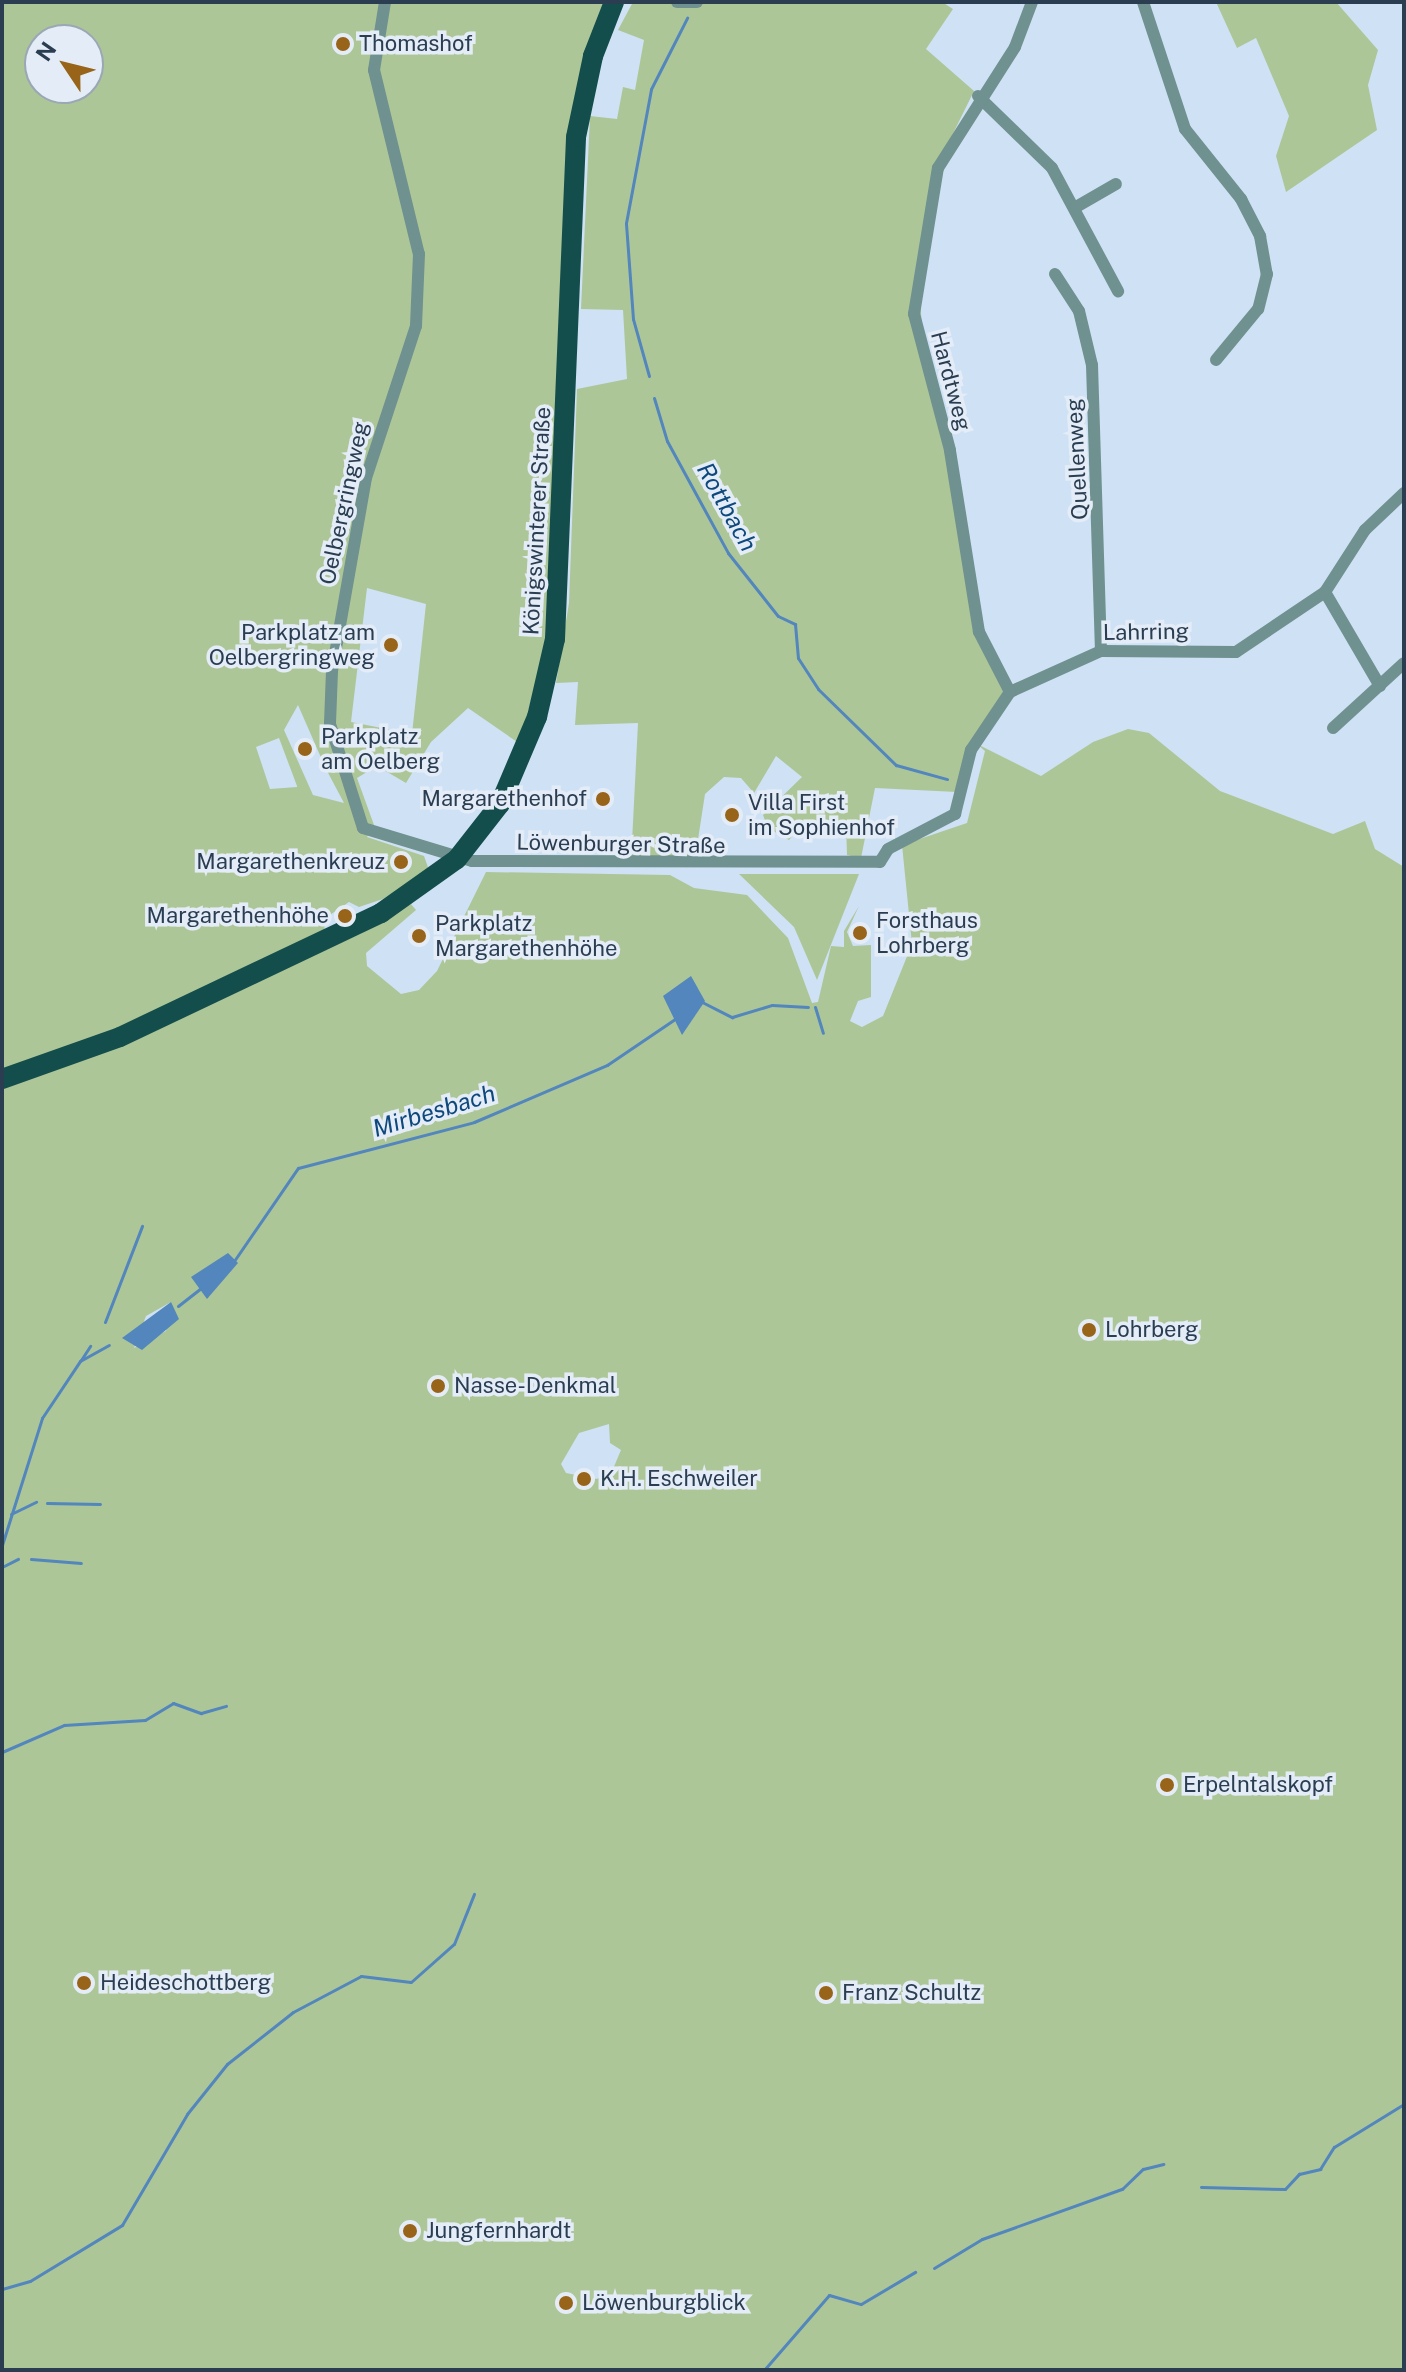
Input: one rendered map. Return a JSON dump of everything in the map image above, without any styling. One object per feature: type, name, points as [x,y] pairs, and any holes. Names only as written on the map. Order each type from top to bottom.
[{"type":"main road","name":"Königswinterer Straße","points":[[2,1079],[88,1051],[391,907],[457,859],[508,790],[549,670],[563,564],[576,137],[593,56],[614,2]]},
{"type":"street","name":"Oelbergringweg","points":[[363,828],[330,724],[332,671],[366,478],[416,326],[419,254],[374,70],[385,2]]},
{"type":"street","points":[[677,2],[697,2]]},
{"type":"street","name":"Hardtweg","points":[[1010,692],[979,632],[950,450],[914,314],[931,189],[978,96],[1015,47],[1032,2]]},
{"type":"street","points":[[1143,2],[1185,129],[1241,199],[1260,236],[1267,274],[1258,309],[1216,360]]},
{"type":"street","points":[[978,96],[1045,160],[1076,207],[1118,291]]},
{"type":"street","points":[[1076,207],[1116,184]]},
{"type":"street","name":"Quellenweg","points":[[1055,274],[1079,311],[1092,365],[1101,651]]},
{"type":"street","name":"Lahrring","points":[[1010,692],[1101,651],[1236,652],[1325,592],[1365,530],[1404,493]]},
{"type":"street","points":[[1325,592],[1380,686]]},
{"type":"street","points":[[1333,728],[1404,663]]},
{"type":"street","name":"Löwenburger Straße","points":[[363,828],[457,859],[880,862],[888,849],[955,814],[971,750],[1010,692]]},
{"type":"green space","points":[[2,2],[604,2],[579,86],[556,601],[520,744],[468,708],[431,742],[406,783],[377,766],[357,778],[374,825],[367,837],[424,856],[429,870],[383,899],[359,907],[349,902],[324,919],[325,936],[95,1042],[2,1073]],"holes":[[[367,588],[426,604],[412,734],[351,722]],[[298,705],[326,769],[344,803],[313,795],[284,730]],[[279,738],[297,787],[270,789],[256,747]]]},
{"type":"green space","points":[[633,2],[942,2],[953,9],[926,49],[974,91],[935,170],[918,264],[924,361],[969,534],[980,630],[1011,689],[966,750],[957,792],[875,788],[861,858],[847,855],[846,824],[802,825],[789,840],[768,828],[763,815],[802,777],[776,756],[754,793],[741,778],[724,777],[705,794],[695,859],[631,862],[638,723],[575,725],[578,682],[556,683],[569,603],[577,389],[627,379],[623,310],[581,309],[590,116],[617,119],[623,87],[635,90],[644,40],[618,30]]},
{"type":"green space","points":[[1216,2],[1336,2],[1378,50],[1368,85],[1377,130],[1286,192],[1276,156],[1289,116],[1256,38],[1237,48]]},
{"type":"green space","points":[[1128,729],[1149,733],[1220,791],[1333,834],[1365,821],[1375,849],[1404,867],[1404,2370],[2,2370],[2,1085],[360,934],[411,904],[416,910],[366,953],[367,966],[401,994],[419,990],[437,971],[486,872],[670,875],[694,888],[747,895],[788,938],[812,1003],[818,1002],[831,946],[844,947],[844,931],[859,906],[847,932],[853,946],[871,945],[871,997],[858,1001],[850,1021],[862,1027],[883,1016],[912,944],[902,845],[967,823],[985,751],[977,744],[1041,776],[1093,742]],"holes":[[[171,1302],[166,1331],[134,1348],[146,1316]],[[609,1424],[610,1443],[621,1450],[613,1469],[597,1479],[566,1473],[561,1464],[579,1433]]]},
{"type":"green space","points":[[739,874],[859,874],[817,980],[794,927]]},
{"type":"water","points":[[691,976],[705,1001],[682,1035],[663,996]]},
{"type":"water","points":[[228,1253],[238,1263],[207,1299],[191,1277]]},
{"type":"water","points":[[171,1302],[179,1319],[142,1350],[122,1338]]},
{"type":"waterway","name":"Rottbach","points":[[649,376],[633,319],[626,223],[651,89],[687,18]]},
{"type":"waterway","name":"Rottbach","points":[[654,398],[667,441],[728,553],[778,616],[795,624],[798,658],[818,689],[896,765],[947,779]]},
{"type":"waterway","name":"Mirbesbach","points":[[702,1002],[732,1017],[772,1005],[808,1007]]},
{"type":"waterway","name":"Mirbesbach","points":[[815,1007],[823,1033]]},
{"type":"waterway","name":"Mirbesbach","points":[[234,1261],[298,1168],[474,1122],[607,1065],[675,1019]]},
{"type":"waterway","points":[[105,1322],[142,1226]]},
{"type":"waterway","name":"Mirbesbach","points":[[178,1306],[200,1289]]},
{"type":"waterway","name":"Mirbesbach","points":[[2,1545],[42,1418],[80,1361],[109,1345]]},
{"type":"waterway","points":[[81,1360],[90,1346]]},
{"type":"waterway","points":[[11,1514],[36,1502]]},
{"type":"waterway","points":[[47,1503],[100,1504]]},
{"type":"waterway","points":[[2,1567],[18,1559]]},
{"type":"waterway","points":[[31,1559],[81,1563]]},
{"type":"waterway","points":[[2,1752],[64,1725],[145,1720],[173,1703],[201,1713],[226,1706]]},
{"type":"waterway","points":[[2,2289],[30,2281],[122,2225],[187,2114],[227,2064],[293,2012],[361,1976],[411,1982],[454,1944],[474,1894]]},
{"type":"waterway","points":[[1201,2187],[1285,2189],[1299,2174],[1320,2169],[1334,2147],[1404,2104]]},
{"type":"waterway","points":[[934,2268],[982,2239],[1122,2189],[1143,2169],[1163,2164]]},
{"type":"waterway","points":[[764,2370],[829,2295],[861,2304],[915,2272]]},
{"type":"place","name":"Thomashof","points":[[343,44]]},
{"type":"place","name":"Parkplatz am Oelbergringweg","points":[[391,645]]},
{"type":"place","name":"Parkplatz am Oelberg","points":[[305,749]]},
{"type":"place","name":"Margarethenhof","points":[[603,799]]},
{"type":"place","name":"Villa First im Sophienhof","points":[[732,815]]},
{"type":"place","name":"Margarethenkreuz","points":[[401,862]]},
{"type":"place","name":"Margarethenhöhe","points":[[345,916]]},
{"type":"place","name":"Forsthaus Lohrberg","points":[[860,933]]},
{"type":"place","name":"Parkplatz Margarethenhöhe","points":[[419,936]]},
{"type":"place","name":"Lohrberg","points":[[1089,1330]]},
{"type":"place","name":"Nasse-Denkmal","points":[[438,1386]]},
{"type":"place","name":"K.H. Eschweiler","points":[[584,1479]]},
{"type":"place","name":"Erpelntalskopf","points":[[1167,1785]]},
{"type":"place","name":"Heideschottberg","points":[[84,1983]]},
{"type":"place","name":"Franz Schultz","points":[[826,1993]]},
{"type":"place","name":"Jungfernhardt","points":[[410,2231]]},
{"type":"place","name":"Löwenburgblick","points":[[566,2303]]}]
